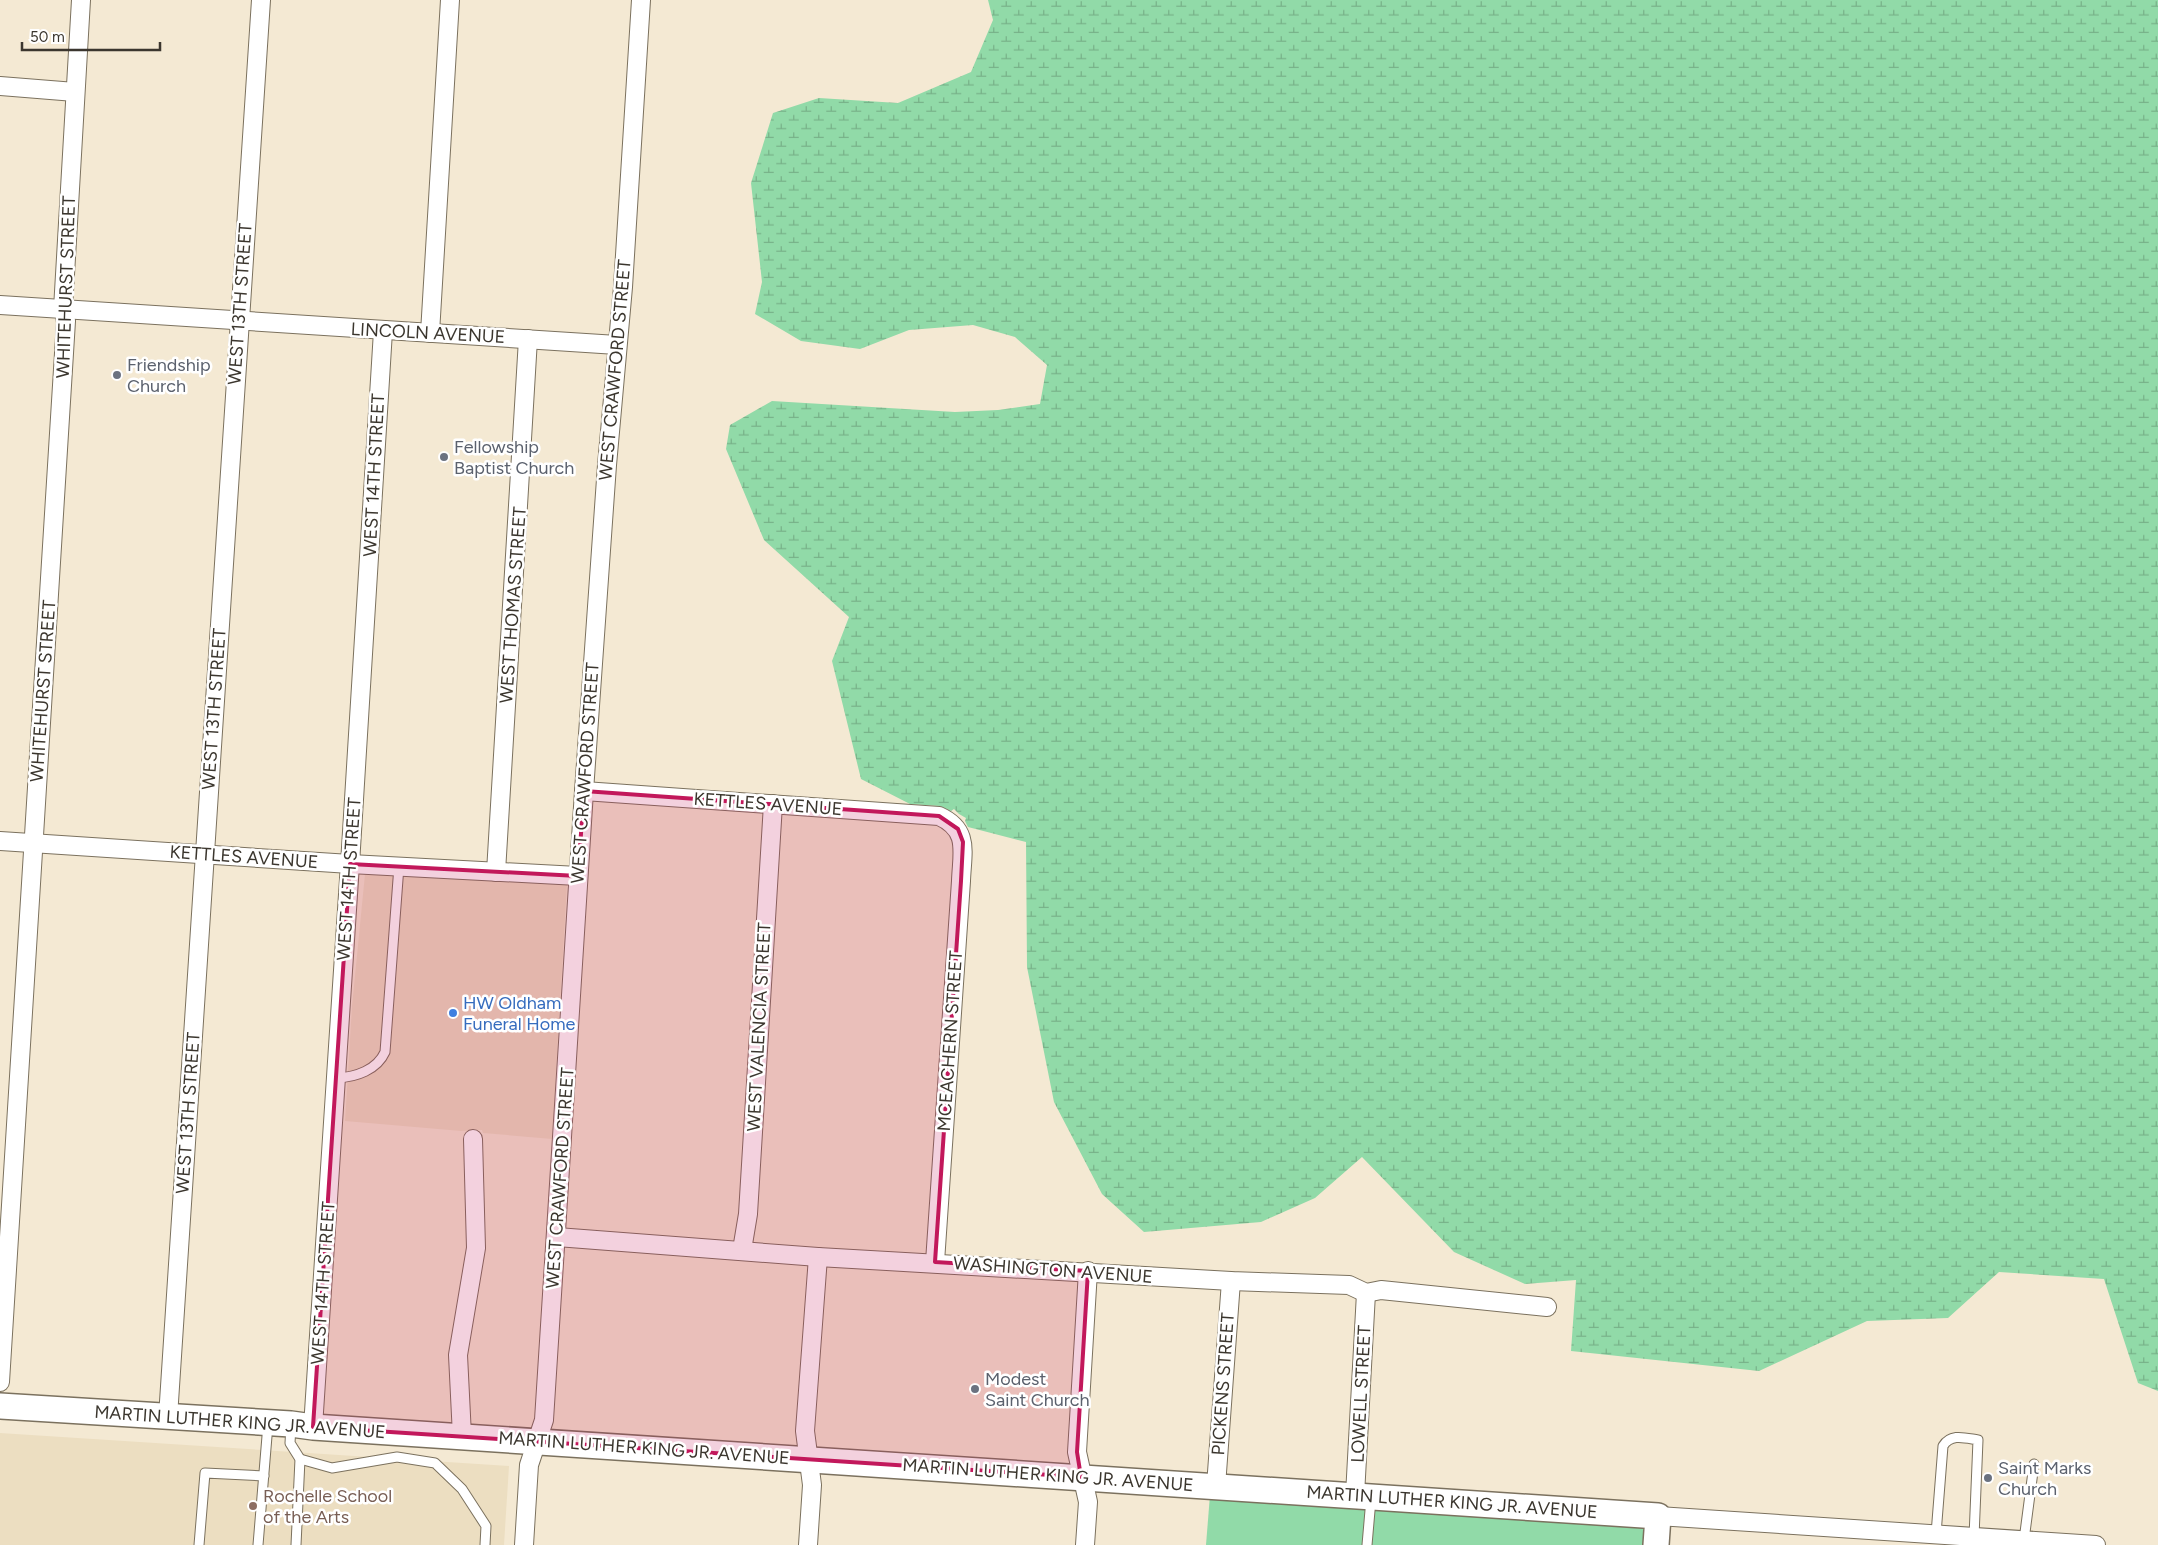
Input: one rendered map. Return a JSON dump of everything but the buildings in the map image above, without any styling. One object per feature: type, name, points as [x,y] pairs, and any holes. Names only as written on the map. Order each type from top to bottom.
[{"type":"street","name":"WHITEHURST STREET","points":[[0,1382],[66,321],[63,309],[81,0]]},
{"type":"street","name":"WEST 13TH STREET","points":[[168,1417],[261,0]]},
{"type":"street","points":[[430,334],[450,0]]},
{"type":"street","name":"WEST CRAWFORD STREET","points":[[524,1545],[529,1465],[544,1420],[557,1237],[578,876],[617,345],[623,287],[641,0]]},
{"type":"street","points":[[0,86],[75,92]]},
{"type":"street","name":"LINCOLN AVENUE","points":[[0,305],[617,345]]},
{"type":"street","name":"WEST 14TH STREET","points":[[291,1425],[337,1078],[382,331]]},
{"type":"street","name":"WEST THOMAS STREET","points":[[496,872],[528,339]]},
{"type":"street","name":"KETTLES AVENUE","points":[[584,792],[939,816],[952,822]]},
{"type":"street","name":"WEST VALENCIA STREET","points":[[742,1250],[748,1214],[772,804]]},
{"type":"street","name":"MCEACHERN STREET","points":[[936,1262],[963,842],[958,829],[952,822]]},
{"type":"street","name":"KETTLES AVENUE","points":[[0,841],[350,864],[578,876]]},
{"type":"street","points":[[462,1436],[458,1355],[476,1248],[472,1139]]},
{"type":"street","name":"WASHINGTON AVENUE","points":[[557,1237],[818,1257],[936,1262],[1231,1281],[1348,1285],[1366,1293],[1381,1290],[1547,1307]]},
{"type":"street","points":[[808,1545],[812,1485],[805,1431],[818,1257]]},
{"type":"street","points":[[1085,1545],[1088,1502],[1077,1452],[1088,1271]]},
{"type":"street","name":"PICKENS STREET","points":[[1216,1486],[1231,1281]]},
{"type":"street","name":"LOWELL STREET","points":[[1363,1495],[1366,1293]]},
{"type":"street","name":"MARTIN LUTHER KING JR. AVENUE","points":[[0,1406],[1363,1495],[1928,1538],[1974,1537],[2096,1545]]},
{"type":"street","points":[[1656,1545],[1658,1516]]},
{"type":"lane","points":[[337,1078],[348,1078],[364,1072],[382,1060],[385,1052],[399,866]]},
{"type":"lane","points":[[291,1425],[290,1443],[300,1459],[296,1545]]},
{"type":"lane","points":[[258,1545],[264,1476],[291,1425]]},
{"type":"lane","points":[[1928,1538],[1943,1446],[1947,1440],[1955,1437],[1978,1440],[1974,1537]]},
{"type":"lane","points":[[300,1459],[332,1468],[397,1458],[435,1463],[462,1488],[486,1526],[485,1545]]},
{"type":"lane","points":[[2024,1540],[2034,1464]]},
{"type":"lane","points":[[199,1545],[206,1473],[264,1476]]},
{"type":"lane","points":[[1363,1495],[1367,1545]]},
{"type":"highlighted area","points":[[584,791],[939,816],[958,829],[963,842],[961,881],[935,1262],[1088,1271],[1077,1452],[1081,1477],[313,1427],[350,864],[578,876]]},
{"type":"shaded area","points":[[365,874],[567,885],[552,1139],[483,1133],[482,1130],[461,1131],[345,1121],[352,1006]]},
{"type":"shaded area","name":"Rochelle School of the Arts","points":[[0,1433],[509,1466],[504,1545],[0,1545]]},
{"type":"green space","points":[[988,0],[2158,0],[2158,1391],[2138,1383],[2104,1279],[1999,1272],[1948,1318],[1867,1321],[1759,1371],[1571,1351],[1576,1280],[1525,1284],[1454,1252],[1362,1157],[1315,1198],[1261,1222],[1144,1232],[1102,1194],[1054,1102],[1027,967],[1026,842],[968,827],[965,821],[966,818],[954,809],[951,811],[940,806],[910,804],[861,779],[832,661],[849,617],[764,540],[726,449],[730,425],[772,401],[955,412],[998,410],[1040,404],[1047,365],[1015,337],[973,325],[909,330],[860,349],[801,341],[755,314],[762,282],[751,183],[773,113],[819,98],[898,103],[971,72],[993,20]]},
{"type":"green space","points":[[1210,1495],[1646,1525],[1645,1545],[1206,1545]]},
{"type":"place","name":"Friendship Church","points":[[117,375]]},
{"type":"place","name":"Fellowship Baptist Church","points":[[444,457]]},
{"type":"place","name":"HW Oldham Funeral Home","points":[[453,1013]]},
{"type":"place","name":"Modest Saint Church","points":[[975,1389]]},
{"type":"place","name":"Saint Marks Church","points":[[1988,1478]]},
{"type":"place","name":"Rochelle School of the Arts","points":[[253,1506]]}]
